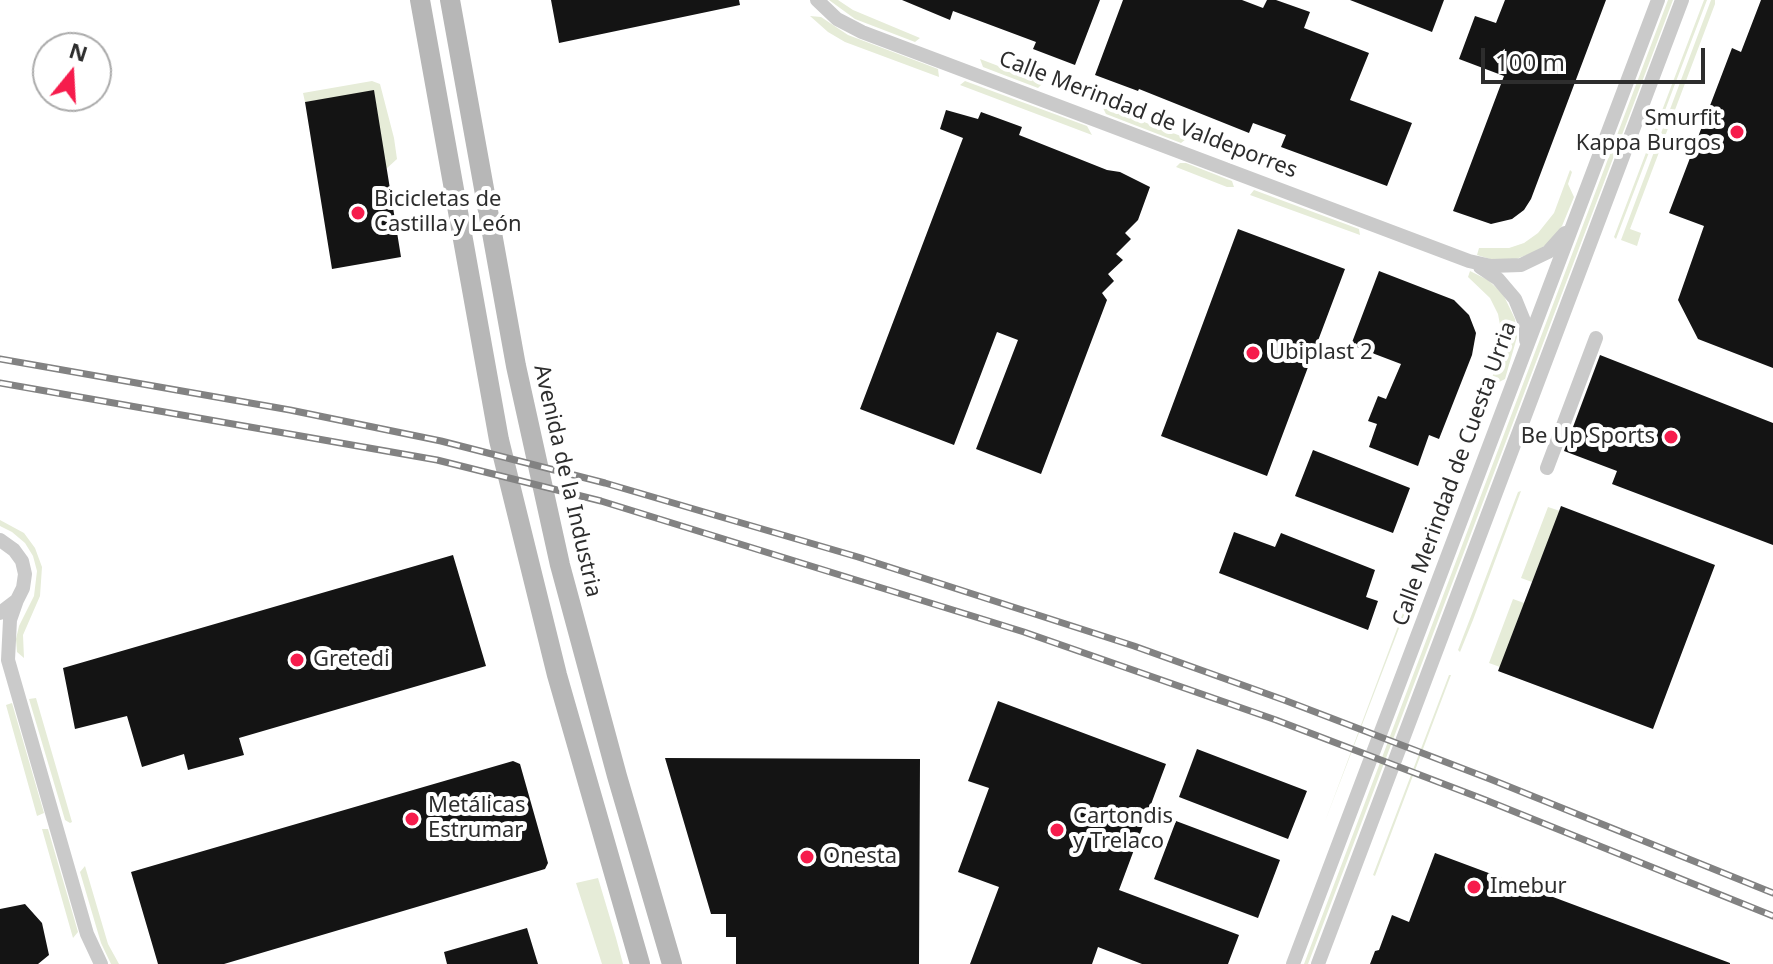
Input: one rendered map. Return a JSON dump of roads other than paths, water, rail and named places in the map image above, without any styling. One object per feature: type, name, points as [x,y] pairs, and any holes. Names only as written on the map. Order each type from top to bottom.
[{"type":"main road","points":[[420,0],[499,440],[561,689],[640,964]]},
{"type":"main road","name":"Avenida de la Industria","points":[[450,0],[516,366],[560,565],[672,964]]},
{"type":"street","name":"Calle Merindad de Valdeporres","points":[[817,0],[837,19],[862,32],[1469,261],[1498,279],[1515,299],[1526,326],[1526,348]]},
{"type":"street","name":"Calle Merindad de Cuesta Urria","points":[[1293,964],[1658,0]]},
{"type":"street","name":"Calle Merindad de Cuesta Urria","points":[[1318,964],[1682,0]]},
{"type":"street","name":"Calle Merindad de Valdeporres","points":[[1469,261],[1508,267],[1532,261],[1556,245],[1575,220]]},
{"type":"street","points":[[1547,468],[1596,338]]},
{"type":"street","points":[[0,540],[14,550],[22,561],[25,574],[23,588],[10,620],[4,654],[87,934],[101,964]]},
{"type":"street","points":[[0,613],[17,600]]},
{"type":"railway","points":[[0,359],[290,410],[441,441],[605,483],[858,557],[1134,646],[1284,700],[1773,893]]},
{"type":"railway","points":[[0,383],[437,460],[601,501],[1024,632],[1276,720],[1483,799],[1773,916]]},
{"type":"place","name":"Smurfit Kappa Burgos","points":[[1737,132]]},
{"type":"place","name":"Bicicletas de Castilla y León","points":[[358,213]]},
{"type":"place","name":"Ubiplast 2","points":[[1253,353]]},
{"type":"place","name":"Be Up Sports","points":[[1671,437]]},
{"type":"place","name":"Gretedi","points":[[297,660]]},
{"type":"place","name":"Metálicas Estrumar","points":[[412,819]]},
{"type":"place","name":"Cartondis y Trelaco","points":[[1057,830]]},
{"type":"place","name":"Onesta","points":[[807,857]]},
{"type":"place","name":"Imebur","points":[[1474,887]]}]
